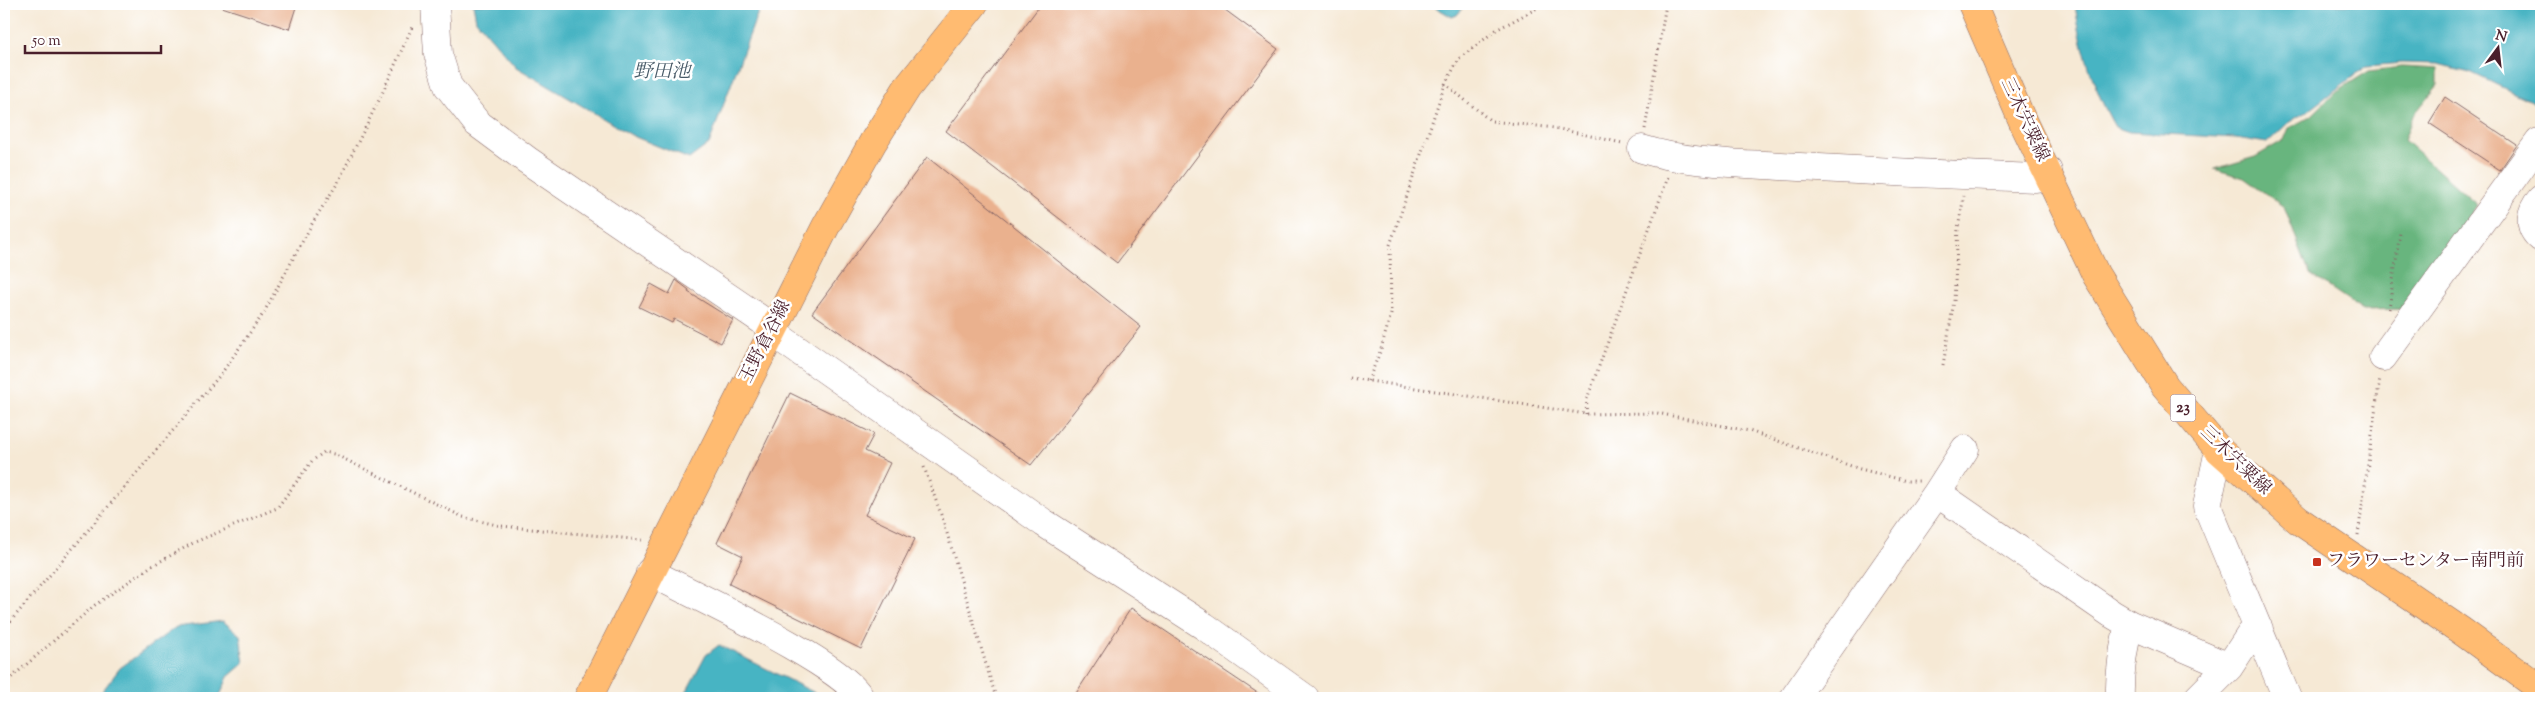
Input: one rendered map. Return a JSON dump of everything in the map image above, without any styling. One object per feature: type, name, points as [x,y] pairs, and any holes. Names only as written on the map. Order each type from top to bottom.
[{"type":"main road","name":"玉野倉谷線","points":[[588,698],[826,226],[873,142],[907,88],[974,4]]},
{"type":"main road","name":"三木宍粟線","points":[[1972,4],[2023,122],[2096,275],[2120,317],[2165,386],[2219,450],[2298,520],[2541,689]]},
{"type":"street","points":[[426,10],[448,86],[477,123],[535,166],[763,321],[772,332],[1044,522],[1204,626],[1305,698]]},
{"type":"street","points":[[2383,357],[2502,191],[2539,142],[2541,144]]},
{"type":"street","points":[[1642,149],[1674,156],[1823,169],[2036,178],[2048,171]]},
{"type":"street","points":[[2541,199],[2534,207],[2531,222],[2535,233],[2541,238]]},
{"type":"street","points":[[1794,698],[1937,493],[1965,449]]},
{"type":"street","points":[[2219,450],[2207,506],[2287,698]]},
{"type":"street","points":[[1937,493],[2129,624],[2229,667]]},
{"type":"street","points":[[650,572],[824,664],[856,689],[860,698]]},
{"type":"street","points":[[2120,698],[2119,680],[2122,651],[2129,624]]},
{"type":"street","points":[[2198,698],[2229,667],[2250,635],[2259,629]]},
{"type":"path","points":[[1368,381],[1380,352],[1391,314],[1390,245],[1445,84],[1459,59],[1496,30],[1545,4]]},
{"type":"path","points":[[1445,84],[1491,121],[1555,128],[1642,149],[1666,4]]},
{"type":"path","points":[[4,629],[221,374],[263,314],[313,222],[337,184],[426,10]]},
{"type":"path","points":[[1586,414],[1587,399],[1674,156]]},
{"type":"path","points":[[1943,365],[1954,301],[1958,228],[1968,176]]},
{"type":"path","points":[[2388,319],[2400,232]]},
{"type":"path","points":[[2355,558],[2383,357]]},
{"type":"path","points":[[1350,378],[1586,414],[1657,413],[1749,432],[1860,469],[1907,481],[1930,482],[1937,493]]},
{"type":"path","points":[[927,440],[920,458],[944,523],[996,698]]},
{"type":"path","points":[[4,684],[95,605],[150,567],[195,542],[277,508],[312,461],[324,452],[334,454],[463,517],[501,526],[665,543]]},
{"type":"green space","points":[[2402,67],[2438,69],[2438,85],[2413,116],[2404,140],[2477,205],[2409,309],[2363,310],[2310,274],[2284,207],[2244,178],[2214,169],[2255,157],[2284,140],[2289,128],[2311,116],[2337,91],[2369,71]]},
{"type":"water","name":"野田池","points":[[473,4],[761,4],[709,144],[689,159],[633,136],[516,67],[476,20]]},
{"type":"water","points":[[1430,4],[1461,4],[1462,9],[1457,15],[1452,17]]},
{"type":"water","points":[[2075,4],[2541,4],[2541,106],[2470,72],[2438,64],[2402,63],[2367,66],[2309,110],[2288,123],[2267,143],[2236,138],[2129,132],[2115,127],[2094,83],[2080,35]]},
{"type":"water","points":[[223,621],[240,635],[244,663],[228,677],[219,698],[97,698],[120,668],[176,627]]},
{"type":"water","points":[[719,645],[825,698],[683,698],[706,655]]},
{"type":"building","points":[[222,4],[297,4],[289,29],[222,7]]},
{"type":"building","points":[[1041,4],[1217,4],[1278,49],[1117,263],[946,131]]},
{"type":"building","points":[[2445,97],[2517,145],[2500,170],[2429,123]]},
{"type":"building","points":[[927,157],[1141,327],[1031,465],[812,313]]},
{"type":"building","points":[[676,280],[689,290],[688,292],[733,320],[721,343],[674,319],[672,323],[639,307],[651,284],[669,294]]},
{"type":"building","points":[[790,393],[874,434],[865,451],[890,463],[865,515],[915,539],[861,649],[729,584],[743,556],[717,543]]},
{"type":"building","points":[[1131,608],[1265,698],[1073,698]]},
{"type":"place","name":"フラワーセンター南門前","points":[[2317,562]]}]
